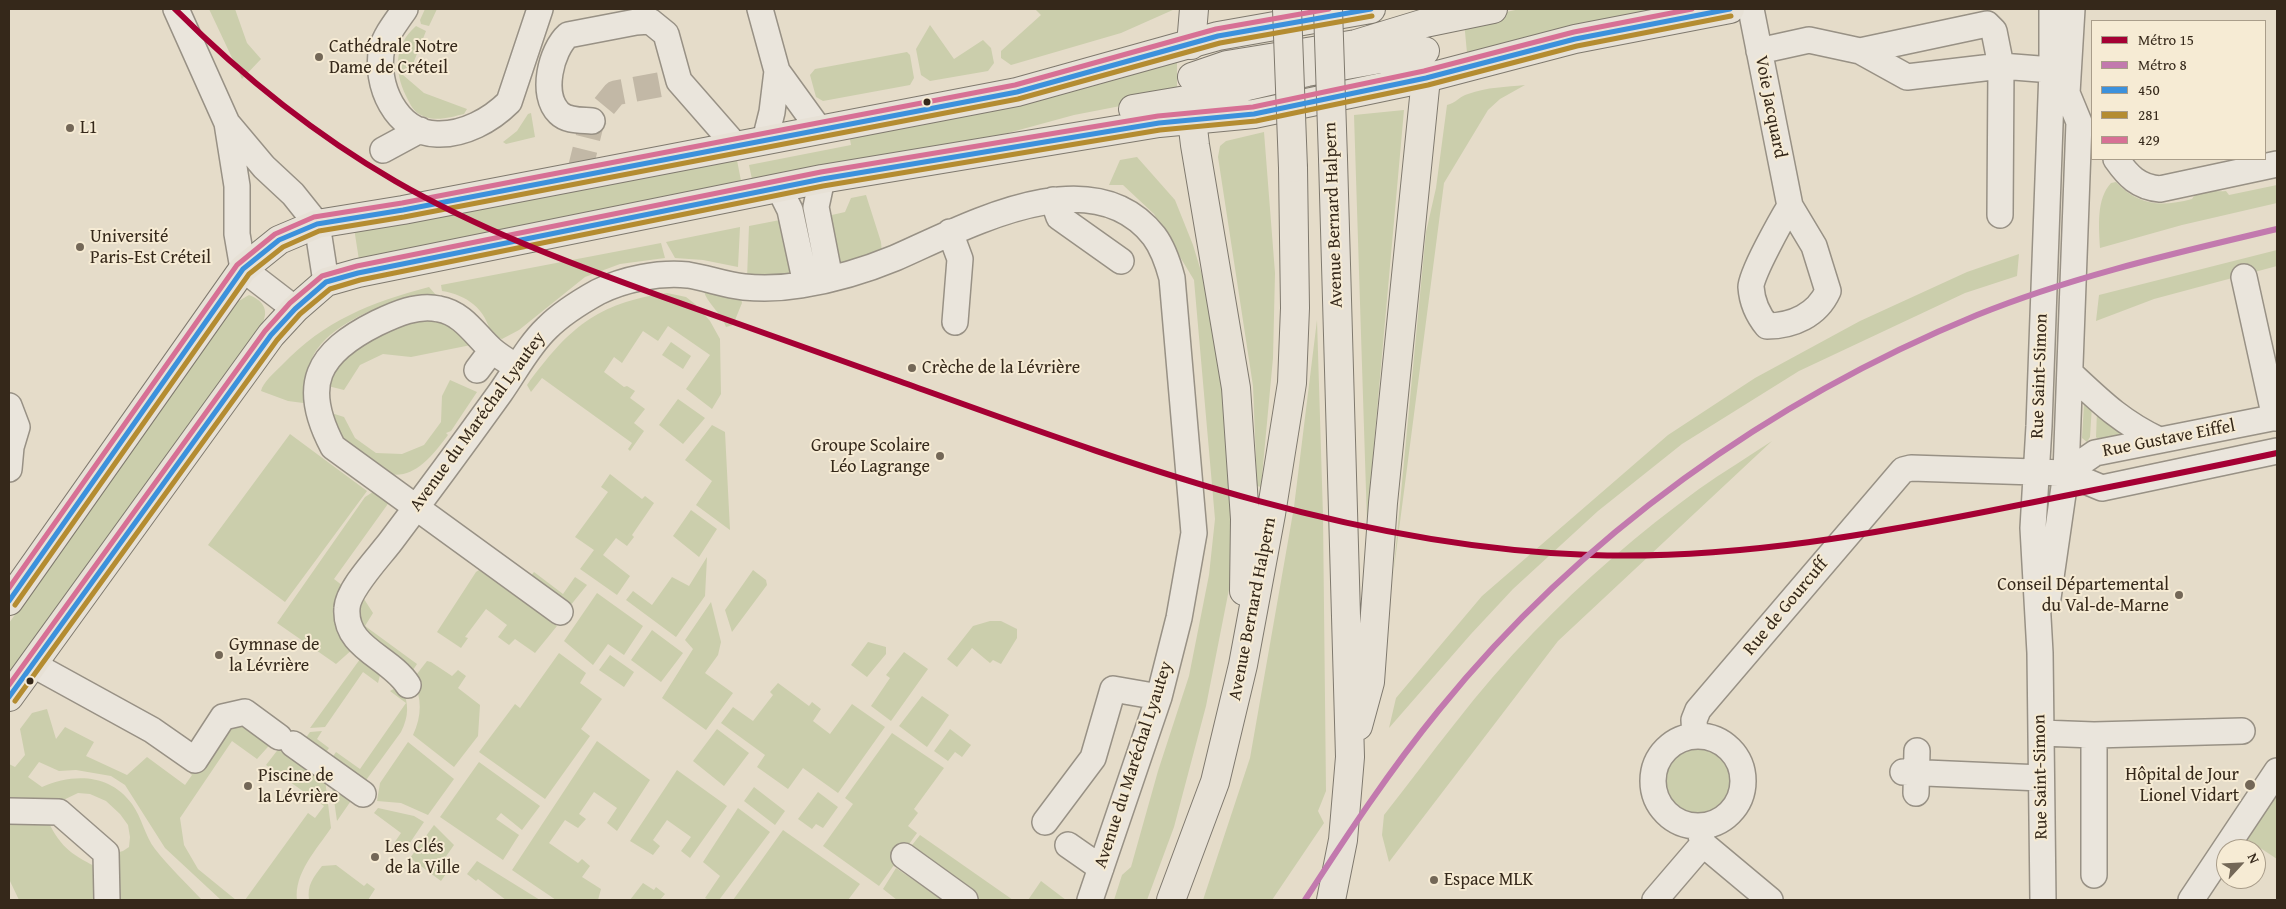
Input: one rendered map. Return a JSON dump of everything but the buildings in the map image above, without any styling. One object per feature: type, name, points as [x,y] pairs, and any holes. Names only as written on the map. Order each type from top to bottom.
[{"type":"main road","points":[[1194,9],[1191,45],[1195,145],[1236,388],[1245,519],[1243,666]]},
{"type":"main road","name":"Avenue Bernard Halpern","points":[[1171,900],[1215,782],[1243,666],[1271,514],[1292,383],[1295,308],[1293,168],[1287,9]]},
{"type":"main road","name":"Avenue Bernard Halpern","points":[[1328,9],[1350,757],[1343,840],[1331,900]]},
{"type":"main road","points":[[9,601],[243,269],[279,240],[317,224],[403,210],[1017,92],[1218,36],[1371,9]]},
{"type":"main road","points":[[1192,98],[1227,65],[1356,44],[1424,16],[1492,9]]},
{"type":"main road","points":[[1192,98],[1254,114],[1426,78],[1575,39],[1730,9]]},
{"type":"main road","points":[[1350,757],[1370,682],[1383,503],[1426,78],[1424,16]]},
{"type":"main road","points":[[9,697],[271,335],[295,308],[326,282],[358,273],[822,179],[1066,137],[1192,98],[1308,72],[1425,51]]},
{"type":"street","points":[[176,9],[227,123],[237,186],[237,234],[243,269],[295,308]]},
{"type":"street","points":[[402,12],[383,47],[381,75],[386,96],[399,116],[420,130],[437,134],[453,132],[479,124],[500,111],[509,102],[540,9]]},
{"type":"street","points":[[760,9],[777,71],[819,130]]},
{"type":"street","name":"Voie Jacquard","points":[[1751,9],[1790,206]]},
{"type":"street","name":"Rue Saint-Simon","points":[[2043,900],[2040,653],[2033,528],[2052,70],[2052,9]]},
{"type":"street","name":"Rue Saint-Simon","points":[[2072,9],[2067,93],[2086,123]]},
{"type":"street","name":"Rue Saint-Simon","points":[[2040,653],[2066,473],[2070,373],[2086,123],[2089,9]]},
{"type":"street","points":[[592,121],[570,120],[559,113],[551,100],[548,86],[549,76],[561,41],[568,35],[650,21],[666,34],[678,81],[735,145]]},
{"type":"street","points":[[1860,50],[1987,24],[1994,31],[2001,66],[2000,215]]},
{"type":"street","points":[[1759,51],[1809,40],[1860,50],[1907,77],[2001,66],[2052,70]]},
{"type":"street","points":[[765,140],[772,112],[777,71]]},
{"type":"street","points":[[227,123],[264,168],[293,194],[317,224],[326,282]]},
{"type":"street","points":[[384,150],[420,130]]},
{"type":"street","points":[[2117,160],[2135,182],[2147,188],[2160,189],[2277,164]]},
{"type":"street","points":[[818,282],[816,207],[822,179]]},
{"type":"street","points":[[779,188],[790,210],[818,282]]},
{"type":"street","points":[[1054,200],[1059,217],[1121,261]]},
{"type":"street","name":"Avenue du Maréchal Lyautey","points":[[408,685],[397,671],[361,645],[355,638],[349,627],[347,606],[358,585],[546,329],[572,307],[601,291],[628,281],[657,276],[686,275],[744,287],[780,288],[818,282],[892,259],[950,232],[1006,212],[1054,200],[1099,201],[1123,209],[1141,222],[1155,237],[1165,256],[1172,278],[1194,533],[1179,618],[1159,697],[1090,900]]},
{"type":"street","points":[[950,232],[960,259],[955,322]]},
{"type":"street","points":[[2244,277],[2276,417]]},
{"type":"street","points":[[518,368],[492,350],[462,320],[440,309],[421,308],[396,314],[357,333],[334,350],[322,367],[315,388],[317,410],[323,428],[333,447],[560,612]]},
{"type":"street","points":[[477,370],[492,350]]},
{"type":"street","points":[[2070,373],[2103,404],[2132,427],[2160,440]]},
{"type":"street","points":[[9,406],[16,427],[11,447],[9,469]]},
{"type":"street","name":"Rue Gustave Eiffel","points":[[2066,473],[2095,453],[2276,417]]},
{"type":"street","name":"Rue Gustave Eiffel","points":[[2036,473],[2066,473],[2102,488],[2277,451]]},
{"type":"street","name":"Rue de Gourcuff","points":[[1695,736],[1694,720],[1698,710],[1903,470],[1911,468],[2036,473]]},
{"type":"street","points":[[32,664],[152,730],[195,760],[223,717],[245,712],[363,794]]},
{"type":"street","points":[[1045,822],[1093,758],[1113,689],[1159,697]]},
{"type":"street","points":[[2041,732],[2094,735],[2242,731]]},
{"type":"street","points":[[2094,735],[2094,875]]},
{"type":"street","points":[[1655,900],[1701,836],[1729,814],[1738,801],[1743,786],[1742,770],[1735,756],[1725,745],[1711,738],[1695,736],[1680,739],[1668,747],[1658,759],[1653,774],[1653,789],[1658,803],[1668,815],[1701,836],[1770,900]]},
{"type":"street","points":[[2191,900],[2277,771]]},
{"type":"street","points":[[1913,772],[2041,778]]},
{"type":"street","points":[[9,811],[59,812],[106,854],[107,900]]},
{"type":"street","points":[[1068,845],[1100,868]]},
{"type":"street","points":[[904,856],[965,900]]},
{"type":"green space","points":[[209,9],[235,9],[247,43],[261,59],[242,79]]},
{"type":"green space","points":[[425,9],[437,9],[429,26],[421,24],[420,20]]},
{"type":"green space","points":[[1035,9],[1175,9],[1121,33],[1011,65],[1001,58],[1001,51],[1041,15]]},
{"type":"green space","points":[[1520,9],[1659,9],[1467,53],[1464,21]]},
{"type":"green space","points":[[930,25],[954,59],[983,40],[991,48],[994,63],[988,71],[930,81],[921,75],[916,49]]},
{"type":"green space","points":[[416,26],[426,31],[409,74],[406,71],[403,75],[424,93],[467,109],[464,114],[444,118],[428,118],[417,113],[409,102],[399,77],[398,59],[403,41]]},
{"type":"green space","points":[[907,52],[910,55],[914,78],[910,85],[823,101],[816,97],[810,75],[815,69]]},
{"type":"green space","points":[[1177,61],[1177,95],[1074,115],[986,139],[753,184],[749,165],[851,145],[849,134]]},
{"type":"green space","points":[[1525,85],[1500,99],[1488,110],[1444,183],[1393,576],[1426,232],[1436,188],[1447,105],[1465,95],[1482,90]]},
{"type":"green space","points":[[1404,110],[1367,522],[1354,115]]},
{"type":"green space","points":[[531,113],[535,137],[506,144],[503,142],[517,131],[528,114]]},
{"type":"green space","points":[[1264,132],[1275,273],[1273,358],[1261,487],[1257,486],[1253,386],[1218,157],[1220,146],[1226,141]]},
{"type":"green space","points":[[736,155],[742,186],[359,260],[354,228]]},
{"type":"green space","points":[[1137,157],[1175,200],[1193,245],[1210,301],[1233,452],[1234,564],[1206,706],[1174,827],[1147,900],[1114,900],[1122,875],[1131,867],[1158,771],[1189,676],[1209,575],[1215,519],[1194,280],[1154,214],[1123,185],[1109,185],[1120,160]]},
{"type":"green space","points":[[2116,182],[2133,196],[2142,200],[2160,203],[2181,202],[2192,199],[2196,193],[2203,191],[2226,191],[2229,195],[2277,185],[2277,203],[2182,225],[2100,248],[2099,222],[2101,205],[2106,190],[2111,183]]},
{"type":"green space","points":[[866,195],[881,242],[882,253],[845,264],[839,262],[823,217],[845,212],[851,198]]},
{"type":"green space","points":[[780,220],[792,269],[785,277],[747,278],[749,226]]},
{"type":"green space","points":[[740,227],[738,267],[703,260],[675,258],[666,242]]},
{"type":"green space","points":[[661,243],[665,258],[620,264],[585,277],[519,330],[502,339],[491,335],[485,318],[474,305],[460,296],[442,291],[441,285]]},
{"type":"green space","points":[[2277,250],[2277,266],[2154,299],[2096,321],[2099,295]]},
{"type":"green space","points":[[2019,254],[2017,276],[1965,293],[1799,371],[1682,444],[1598,511],[1513,589],[1389,728],[1396,698],[1482,596],[1668,435],[1755,378],[1860,321],[1967,272]]},
{"type":"green space","points":[[429,287],[436,295],[412,297],[381,306],[350,321],[324,341],[315,352],[310,365],[311,404],[288,401],[261,391],[270,377],[298,349],[332,325],[368,307]]},
{"type":"green space","points":[[704,291],[741,298],[742,303],[733,325],[726,327]]},
{"type":"green space","points":[[667,293],[686,297],[695,304],[710,321],[720,339],[721,394],[712,409],[686,389],[710,355],[668,326],[658,341],[643,331],[622,363],[614,357],[604,372],[624,387],[627,386],[635,391],[630,398],[645,409],[634,423],[644,431],[630,451],[628,449],[632,443],[542,378],[531,392],[527,385],[542,365],[556,348],[586,322],[602,312],[621,304]]},
{"type":"green space","points":[[249,295],[261,302],[265,309],[263,322],[9,678],[9,623],[237,302]]},
{"type":"green space","points":[[440,316],[471,345],[411,357],[383,354],[360,365],[344,390],[324,385],[346,347],[408,319]]},
{"type":"green space","points":[[1317,320],[1323,516],[1326,791],[1318,811],[1324,823],[1272,900],[1203,900],[1250,758],[1294,507]]},
{"type":"green space","points":[[671,342],[691,356],[683,369],[662,355]]},
{"type":"green space","points":[[450,380],[477,392],[451,431],[446,433],[448,435],[429,458],[410,472],[399,475],[388,474],[375,469],[342,446],[325,411],[344,417],[355,438],[376,453],[402,454],[424,445],[441,422],[442,396]]},
{"type":"green space","points":[[678,399],[705,418],[683,444],[659,425]]},
{"type":"green space","points":[[2088,400],[2092,405],[2090,437],[2087,442],[2082,438],[2084,404]]},
{"type":"green space","points":[[2097,411],[2124,432],[2122,435],[2098,439],[2096,437]]},
{"type":"green space","points":[[712,425],[725,432],[730,530],[696,505],[712,481],[685,460]]},
{"type":"green space","points":[[290,434],[367,491],[285,602],[208,545]]},
{"type":"green space","points":[[1772,441],[1558,641],[1389,862],[1382,835],[1384,815],[1456,722],[1513,654],[1592,576],[1655,522],[1699,489]]},
{"type":"green space","points":[[610,474],[642,499],[645,496],[654,503],[632,535],[634,537],[627,546],[616,538],[603,555],[630,576],[617,595],[580,569],[594,550],[575,537],[608,492],[601,487]]},
{"type":"green space","points":[[376,490],[390,501],[334,579],[347,589],[354,648],[336,664],[277,623],[365,497]]},
{"type":"green space","points":[[691,510],[717,529],[699,557],[673,536]]},
{"type":"green space","points":[[707,557],[705,596],[676,637],[626,600],[633,591],[652,605],[672,577],[689,586]]},
{"type":"green space","points":[[479,570],[557,626],[535,653],[515,639],[509,645],[498,637],[507,625],[486,609],[465,637],[468,638],[461,648],[437,632]]},
{"type":"green space","points":[[753,570],[766,580],[767,585],[732,632],[725,610]]},
{"type":"green space","points":[[534,572],[563,594],[575,577],[587,585],[570,606],[530,577]]},
{"type":"green space","points":[[597,593],[643,626],[624,655],[608,644],[593,665],[564,641]]},
{"type":"green space","points":[[364,599],[373,613],[365,626],[417,664],[409,676],[364,640],[355,606]]},
{"type":"green space","points":[[711,602],[721,642],[718,655],[705,673],[733,693],[706,730],[662,698],[693,649],[685,640]]},
{"type":"green space","points":[[990,621],[1001,621],[1017,629],[1017,638],[1001,664],[993,660],[990,663],[972,648],[957,667],[947,659],[973,626]]},
{"type":"green space","points":[[652,630],[683,653],[661,682],[631,660]]},
{"type":"green space","points":[[868,642],[886,647],[886,654],[867,677],[851,665]]},
{"type":"green space","points":[[904,652],[928,669],[891,721],[871,706],[890,678],[886,675]]},
{"type":"green space","points":[[559,653],[586,673],[580,683],[602,699],[581,729],[590,736],[545,799],[479,752],[515,704],[520,708]]},
{"type":"green space","points":[[363,655],[381,671],[378,683],[363,672],[325,727],[310,728]]},
{"type":"green space","points":[[610,655],[634,672],[624,687],[599,670]]},
{"type":"green space","points":[[427,661],[452,676],[458,670],[466,676],[458,688],[480,705],[478,736],[454,767],[413,735],[420,707],[413,679]]},
{"type":"green space","points":[[778,683],[809,706],[812,702],[821,709],[813,721],[830,734],[852,704],[885,727],[838,793],[803,768],[788,789],[757,767],[765,755],[721,723],[733,707],[753,721],[773,695],[770,692]]},
{"type":"green space","points":[[397,687],[402,687],[407,704],[404,726],[361,787],[329,762],[336,752],[360,769],[406,703],[390,691]]},
{"type":"green space","points":[[922,696],[949,715],[927,747],[899,726]]},
{"type":"green space","points":[[47,709],[56,739],[65,727],[94,742],[86,756],[127,775],[147,757],[185,785],[192,775],[189,772],[221,723],[250,718],[275,739],[257,759],[232,741],[180,818],[184,845],[198,869],[236,900],[221,900],[165,848],[125,785],[111,776],[76,770],[59,771],[39,762],[28,777],[42,787],[66,780],[91,779],[113,787],[123,794],[132,804],[155,849],[202,900],[115,900],[112,854],[129,847],[130,837],[128,825],[120,814],[106,801],[90,794],[78,793],[55,804],[9,803],[9,764],[15,767],[25,755],[20,729],[32,713]]},
{"type":"green space","points":[[717,729],[749,753],[724,786],[693,761]]},
{"type":"green space","points":[[950,729],[971,745],[962,757],[955,752],[948,761],[934,751]]},
{"type":"green space","points":[[322,731],[317,739],[329,748],[322,758],[305,739],[310,732]]},
{"type":"green space","points":[[892,733],[944,768],[914,809],[918,813],[908,826],[917,833],[879,886],[823,846],[853,804],[845,798]]},
{"type":"green space","points":[[597,741],[650,780],[617,831],[607,823],[617,808],[594,792],[579,814],[586,819],[578,828],[565,820],[549,843],[578,863],[582,859],[590,866],[582,877],[601,889],[598,900],[556,900],[512,870]]},
{"type":"green space","points":[[408,742],[454,779],[428,815],[401,803],[377,801],[380,783]]},
{"type":"green space","points":[[283,743],[324,771],[331,828],[303,871],[299,880],[297,900],[245,900],[308,813],[315,818],[324,806],[266,765]]},
{"type":"green space","points":[[1691,744],[1705,744],[1719,750],[1729,760],[1735,774],[1733,795],[1719,812],[1705,818],[1691,818],[1677,812],[1667,802],[1661,788],[1661,774],[1667,760],[1677,750]]},
{"type":"green space","points":[[479,762],[540,806],[522,830],[501,813],[496,819],[519,835],[503,860],[440,817]]},
{"type":"green space","points":[[677,770],[727,806],[690,858],[681,851],[691,837],[667,820],[653,840],[660,846],[653,855],[630,841]]},
{"type":"green space","points":[[331,779],[355,795],[337,821]]},
{"type":"green space","points":[[2277,782],[2277,859],[2266,852],[2266,839],[2247,839],[2242,836]]},
{"type":"green space","points":[[754,787],[785,811],[775,825],[744,801]]},
{"type":"green space","points":[[818,792],[838,807],[823,828],[816,824],[812,829],[798,819]]},
{"type":"green space","points":[[378,808],[414,816],[424,822],[403,853],[392,846],[401,833],[374,813]]},
{"type":"green space","points":[[738,808],[770,832],[719,900],[709,900],[705,898],[720,876],[703,862]]},
{"type":"green space","points":[[9,817],[49,823],[63,845],[83,860],[99,868],[101,900],[19,900],[9,879]]},
{"type":"green space","points":[[434,825],[454,845],[440,865],[448,871],[441,881],[410,858]]},
{"type":"green space","points":[[783,830],[860,884],[848,900],[733,900]]},
{"type":"green space","points":[[920,835],[1013,900],[978,900],[909,849]]},
{"type":"green space","points":[[477,861],[540,900],[506,900],[478,879],[476,881],[467,874]]},
{"type":"green space","points":[[336,865],[364,886],[367,883],[375,889],[368,900],[309,900],[310,886],[313,878],[322,866]]},
{"type":"green space","points":[[896,868],[943,900],[897,900],[883,889]]},
{"type":"green space","points":[[1041,881],[1066,900],[1028,900]]},
{"type":"green space","points":[[643,883],[654,890],[656,887],[665,894],[660,900],[630,900]]},
{"type":"tunnel","points":[[579,174],[592,121],[615,93],[679,81]]},
{"type":"metro line","name":"15","points":[[175,9],[226,58],[307,124],[395,181],[493,231],[629,285],[1151,469],[1237,495],[1323,517],[1411,536],[1500,549],[1590,555],[1645,555],[1754,549],[1916,525],[2277,453]]},
{"type":"metro line","name":"8","points":[[1305,900],[1403,756],[1439,710],[1494,647],[1553,587],[1617,531],[1683,479],[1753,431],[1825,388],[1900,349],[1977,315],[2050,288],[2087,277],[2163,256],[2277,229]]},
{"type":"transit line","name":"429","points":[[9,588],[237,265],[275,234],[314,217],[402,203],[1015,85],[1216,29],[1329,9]]},
{"type":"transit line","name":"450","points":[[9,601],[243,269],[279,240],[317,224],[403,210],[1017,92],[1218,36],[1371,9]]},
{"type":"transit line","name":"429","points":[[9,685],[265,331],[290,303],[322,276],[357,266],[821,172],[1158,116],[1253,107],[1424,71],[1574,32],[1692,9]]},
{"type":"transit line","name":"450","points":[[9,697],[271,335],[295,309],[326,282],[358,273],[822,179],[1159,123],[1254,114],[1426,78],[1575,39],[1730,9]]},
{"type":"transit line","name":"281","points":[[15,605],[249,274],[283,247],[319,231],[404,217],[1018,99],[1220,43],[1372,16]]},
{"type":"transit line","name":"281","points":[[15,701],[277,340],[300,314],[330,289],[360,280],[823,186],[1160,130],[1256,121],[1428,85],[1577,46],[1731,16]]},
{"type":"place","name":"Cathédrale Notre Dame de Créteil","points":[[319,57]]},
{"type":"place","name":"L1","points":[[70,128]]},
{"type":"place","name":"Université Paris-Est Créteil","points":[[80,247]]},
{"type":"place","name":"Crèche de la Lévrière","points":[[912,368]]},
{"type":"place","name":"Groupe Scolaire Léo Lagrange","points":[[940,456]]},
{"type":"place","name":"Conseil Départemental du Val-de-Marne","points":[[2179,595]]},
{"type":"place","name":"Gymnase de la Lévrière","points":[[219,655]]},
{"type":"place","name":"Hôpital de Jour Lionel Vidart","points":[[2250,785]]},
{"type":"place","name":"Piscine de la Lévrière","points":[[248,786]]},
{"type":"place","name":"Les Clés de la Ville","points":[[375,857]]},
{"type":"place","name":"Espace MLK","points":[[1434,880]]}]
